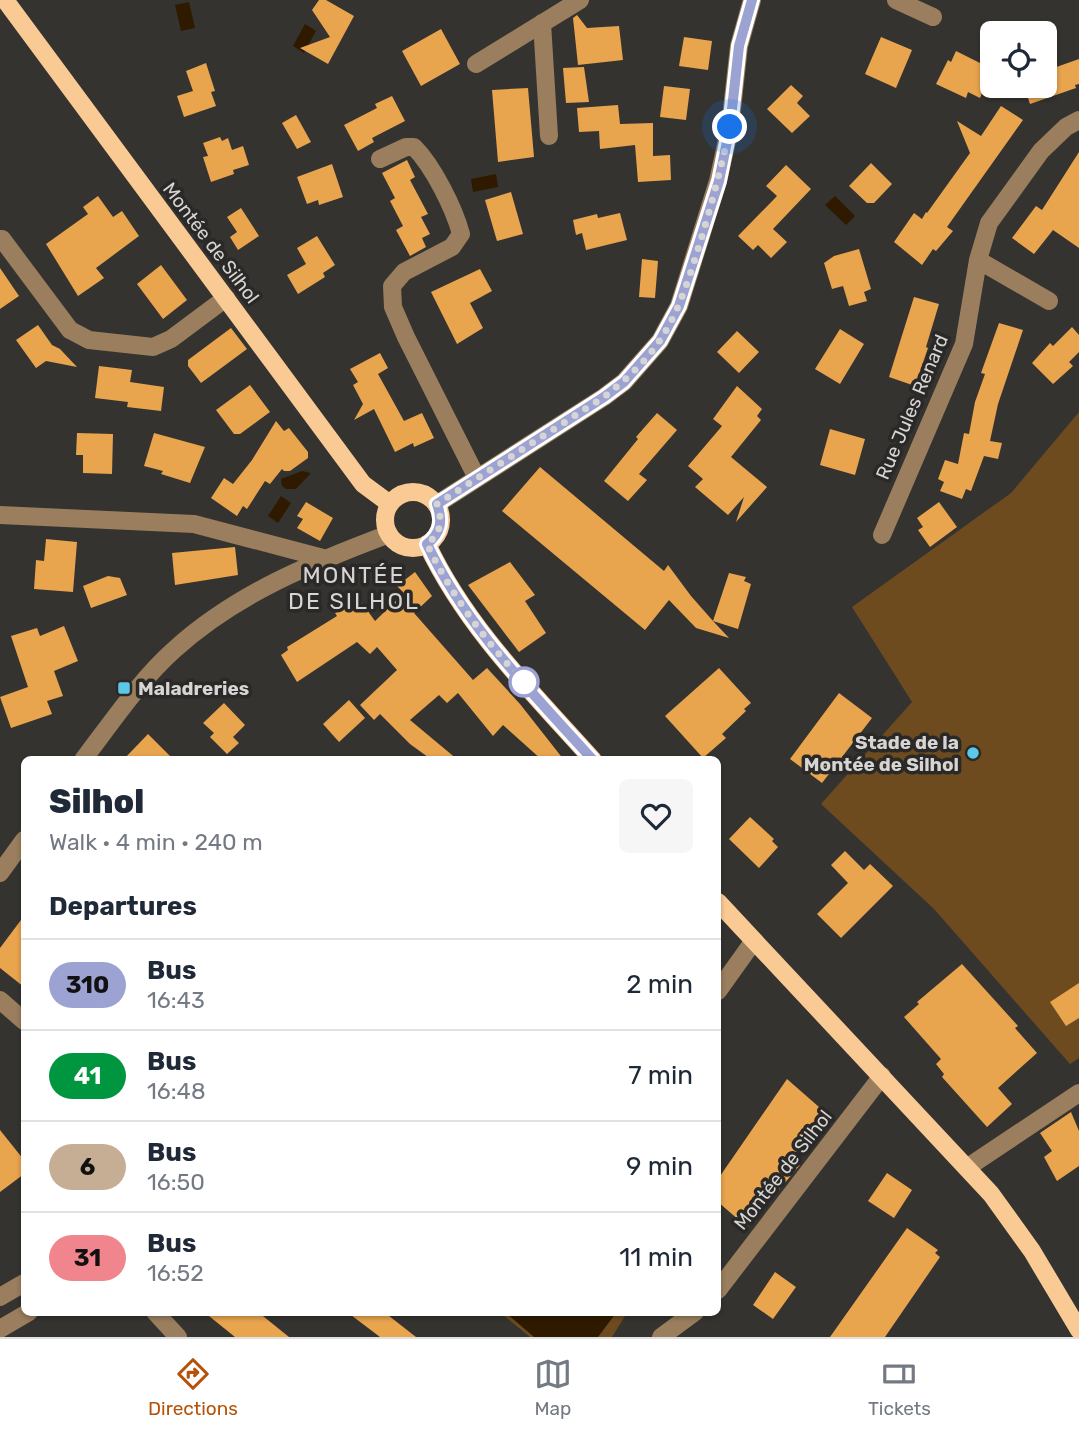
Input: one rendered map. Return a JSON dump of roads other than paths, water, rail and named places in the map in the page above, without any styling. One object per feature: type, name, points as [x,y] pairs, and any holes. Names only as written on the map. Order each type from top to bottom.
[{"type":"main road","name":"Montée de Silhol","points":[[5,0],[363,484],[390,504]]},
{"type":"main road","points":[[419,492],[429,496],[437,504],[441,515],[440,527],[435,537],[427,544],[413,548],[399,544],[389,534],[386,514],[390,504],[398,496],[419,492]]},
{"type":"main road","points":[[427,544],[440,573],[482,636],[589,756]]},
{"type":"main road","points":[[721,905],[991,1194],[1032,1251],[1079,1330]]},
{"type":"street","points":[[476,64],[580,0]]},
{"type":"street","points":[[437,504],[604,397],[624,382],[660,341],[679,306],[719,181],[730,127],[739,46],[752,0]]},
{"type":"street","points":[[896,0],[933,17]]},
{"type":"street","points":[[542,23],[549,136]]},
{"type":"street","name":"Rue Jules Renard","points":[[881,535],[964,344],[978,260],[989,223],[1041,150],[1066,127],[1079,120]]},
{"type":"street","points":[[380,159],[406,147],[414,147],[423,155],[457,218],[461,234],[452,247],[404,272],[392,286],[393,307],[477,478]]},
{"type":"street","points":[[0,239],[70,330],[89,340],[153,347],[171,339],[226,298]]},
{"type":"street","points":[[978,260],[1049,301]]},
{"type":"street","points":[[0,515],[194,524],[323,558]]},
{"type":"street","points":[[86,756],[121,709],[164,661],[201,627],[240,601],[323,558],[389,534]]},
{"type":"street","points":[[0,873],[21,844]]},
{"type":"street","points":[[721,987],[753,942]]},
{"type":"street","points":[[0,1000],[21,1018]]},
{"type":"street","name":"Montée de Silhol","points":[[721,1286],[882,1076]]},
{"type":"street","points":[[968,1167],[1079,1093]]},
{"type":"street","points":[[0,1297],[21,1285]]},
{"type":"street","points":[[0,1329],[22,1316]]},
{"type":"street","points":[[159,1316],[178,1337]]},
{"type":"street","points":[[661,1337],[690,1316]]},
{"type":"place","name":"Maladreries","points":[[124,688]]},
{"type":"place","name":"Stade de la Montée de Silhol","points":[[973,753]]},
{"type":"district","name":"MONTÉE DE SILHOL","points":[[354,588]]}]
